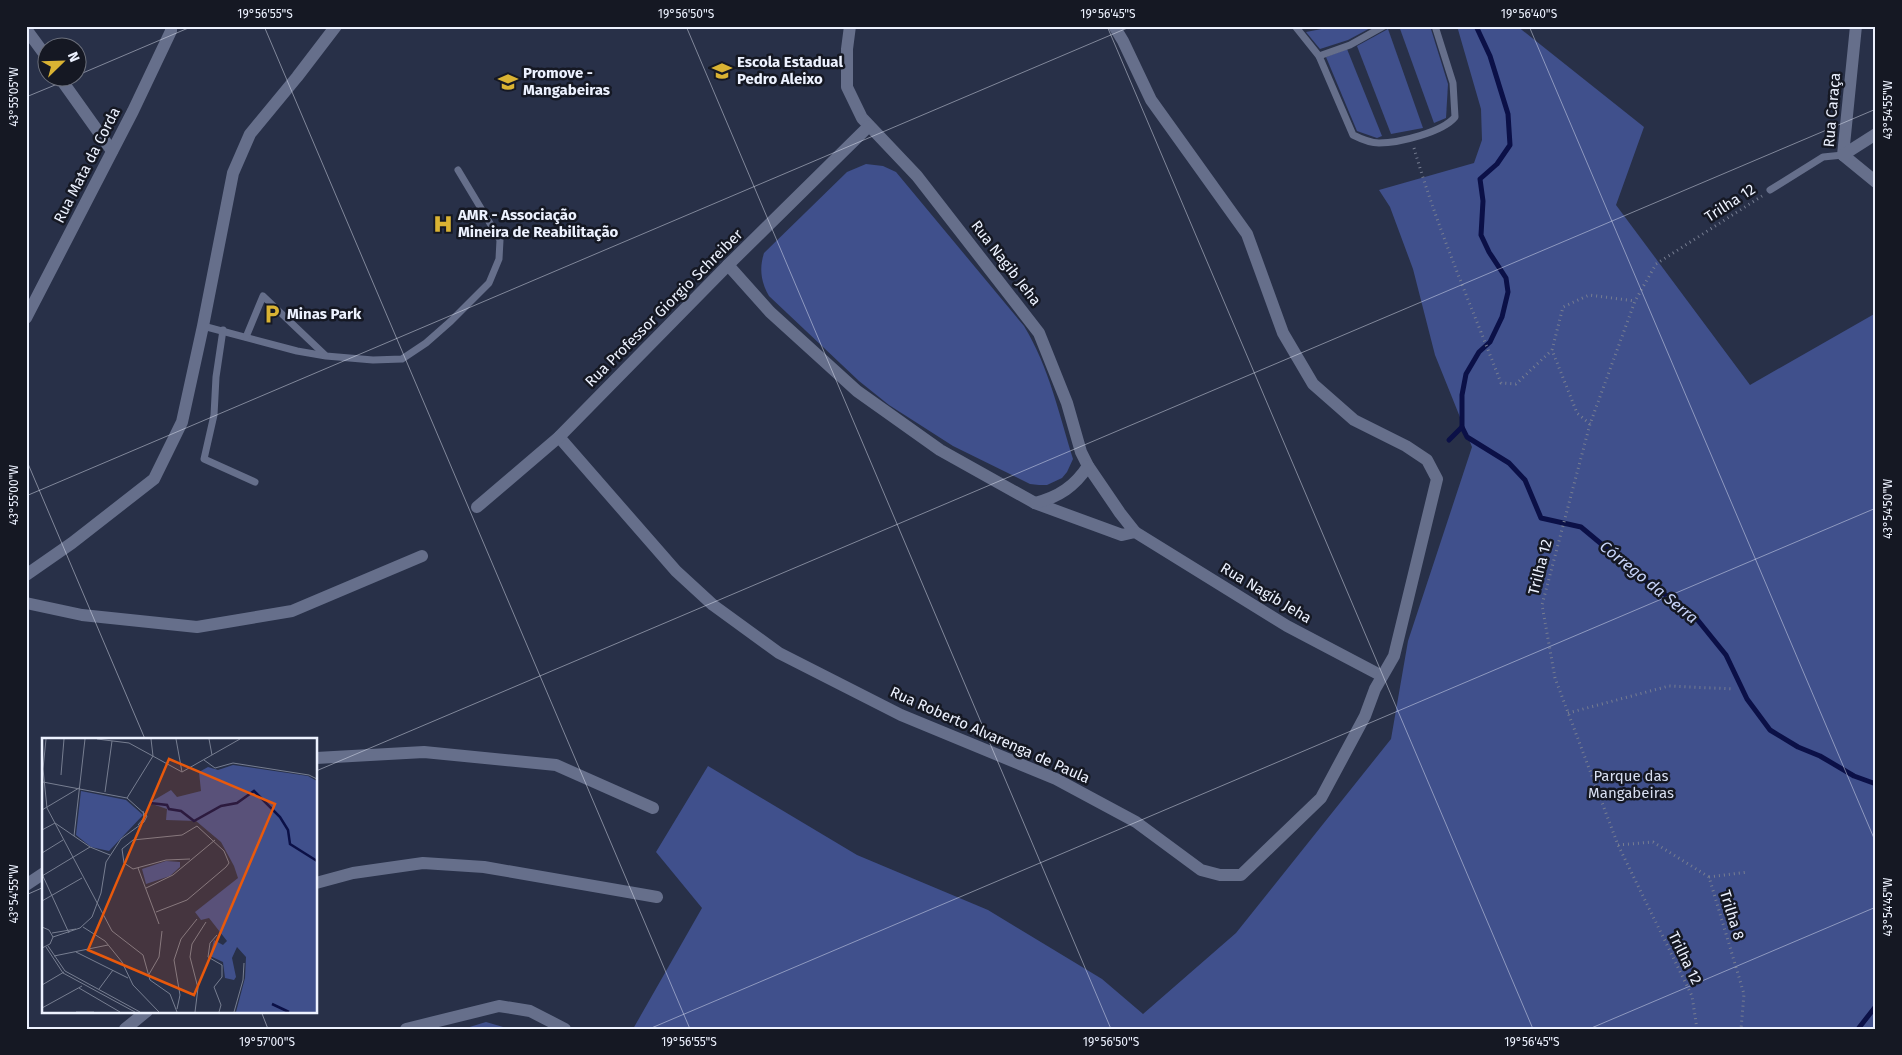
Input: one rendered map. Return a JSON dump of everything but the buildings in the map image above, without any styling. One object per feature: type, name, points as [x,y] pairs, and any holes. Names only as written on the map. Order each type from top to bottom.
[{"type":"street","name":"Rua Mata da Corda","points":[[26,318],[142,93],[171,31],[171,26]]},
{"type":"street","points":[[26,575],[72,543],[154,479],[182,422],[204,326],[234,173],[250,134],[336,26]]},
{"type":"street","name":"Rua Nagib Jeha","points":[[850,26],[847,49],[847,87],[862,118],[917,176],[1039,333],[1067,403],[1081,452],[1088,466],[1120,513],[1136,532],[1287,626],[1382,676]]},
{"type":"street","name":"Rua Roberto Alvarenga de Paula","points":[[559,438],[676,571],[713,605],[779,654],[900,714],[1056,779],[1136,822],[1201,870],[1220,875],[1241,875],[1321,798],[1365,716],[1375,689],[1394,656],[1437,479],[1427,460],[1406,446],[1354,420],[1313,384],[1283,333],[1247,234],[1151,100],[1114,26]]},
{"type":"street","name":"Rua Caraça","points":[[1856,26],[1843,155],[1876,182]]},
{"type":"street","points":[[26,29],[38,45]]},
{"type":"street","points":[[67,88],[112,151]]},
{"type":"street","name":"Rua Professor Giorgio Schreiber","points":[[477,507],[559,438],[728,265],[869,126]]},
{"type":"street","points":[[1843,155],[1876,134]]},
{"type":"street","name":"Rua Nagib Jeha","points":[[728,265],[770,312],[857,392],[940,450],[1036,502],[1122,535],[1136,532]]},
{"type":"street","points":[[1036,502],[1065,491],[1074,484],[1088,466]]},
{"type":"street","points":[[26,603],[82,615],[197,627],[292,611],[422,556]]},
{"type":"street","points":[[318,758],[424,752],[556,765],[653,808]]},
{"type":"street","points":[[318,882],[353,872],[423,863],[484,867],[657,897]]},
{"type":"street","points":[[26,886],[42,874]]},
{"type":"street","points":[[406,1029],[499,1006],[530,1010],[565,1029]]},
{"type":"street","points":[[125,1029],[146,1012]]},
{"type":"lane","points":[[1295,26],[1319,56],[1353,135],[1364,140],[1379,143],[1430,133],[1449,124],[1455,117],[1454,83],[1435,26]]},
{"type":"lane","points":[[1319,56],[1350,45],[1384,26]]},
{"type":"lane","points":[[1770,190],[1823,157],[1843,155]]},
{"type":"lane","points":[[204,326],[296,351],[373,360],[402,359],[426,343],[451,322],[489,283],[499,259],[500,240],[458,170]]},
{"type":"lane","points":[[246,337],[263,296],[326,356]]},
{"type":"lane","points":[[223,330],[216,377],[214,415],[204,459],[255,482]]},
{"type":"path","points":[[1411,138],[1424,185],[1501,383],[1516,384],[1552,350],[1563,307],[1589,295],[1635,301]]},
{"type":"path","name":"Trilha 12","points":[[1697,1029],[1692,996],[1618,845],[1555,678],[1542,605],[1590,424],[1635,301],[1656,264],[1770,190]]},
{"type":"path","points":[[1552,350],[1577,414],[1590,424]]},
{"type":"path","points":[[1568,713],[1669,686],[1734,689]]},
{"type":"path","name":"Trilha 8","points":[[1618,845],[1653,842],[1709,877],[1744,994],[1741,1029]]},
{"type":"path","points":[[1709,877],[1748,872]]},
{"type":"green space","points":[[1337,26],[1374,26],[1348,40],[1320,49],[1306,32]]},
{"type":"green space","points":[[1399,26],[1430,26],[1448,84],[1446,118],[1434,123]]},
{"type":"green space","name":"Parque das Mangabeiras","points":[[1457,26],[1517,26],[1644,127],[1616,205],[1750,385],[1876,313],[1876,1029],[633,1029],[702,908],[656,852],[708,766],[857,855],[988,910],[1102,979],[1143,1014],[1236,933],[1391,739],[1408,641],[1472,447],[1435,355],[1413,269],[1390,207],[1379,190],[1474,163],[1482,140],[1481,109]]},
{"type":"green space","points":[[1388,29],[1423,128],[1391,134],[1357,46]]},
{"type":"green space","points":[[1347,49],[1382,136],[1377,138],[1357,131],[1326,57]]},
{"type":"green space","points":[[866,164],[883,166],[896,172],[1024,326],[1047,374],[1073,459],[1062,478],[1047,485],[1030,484],[953,446],[889,405],[859,381],[769,296],[764,286],[762,275],[764,253],[847,172]]},
{"type":"green space","points":[[486,1022],[510,1029],[463,1029]]},
{"type":"waterway","name":"Córrego da Serra","points":[[1476,26],[1490,56],[1508,114],[1510,145],[1497,164],[1480,179],[1483,201],[1481,235],[1489,252],[1506,278],[1508,292],[1502,317],[1490,342],[1479,352],[1466,374],[1462,395],[1462,427],[1467,437],[1509,463],[1525,480],[1541,518],[1581,527],[1647,582],[1692,613],[1726,655],[1747,699],[1770,730],[1854,776],[1876,784]]},
{"type":"waterway","name":"Córrego da Serra","points":[[1449,440],[1462,427]]},
{"type":"waterway","name":"Córrego da Serra","points":[[1858,1029],[1876,1006]]},
{"type":"place","name":"Escola Estadual Pedro Aleixo","points":[[722,71]]},
{"type":"place","name":"Promove - Mangabeiras","points":[[508,82]]},
{"type":"place","name":"AMR - Associação Mineira de Reabilitação","points":[[443,224]]},
{"type":"place","name":"Minas Park","points":[[272,314]]}]
